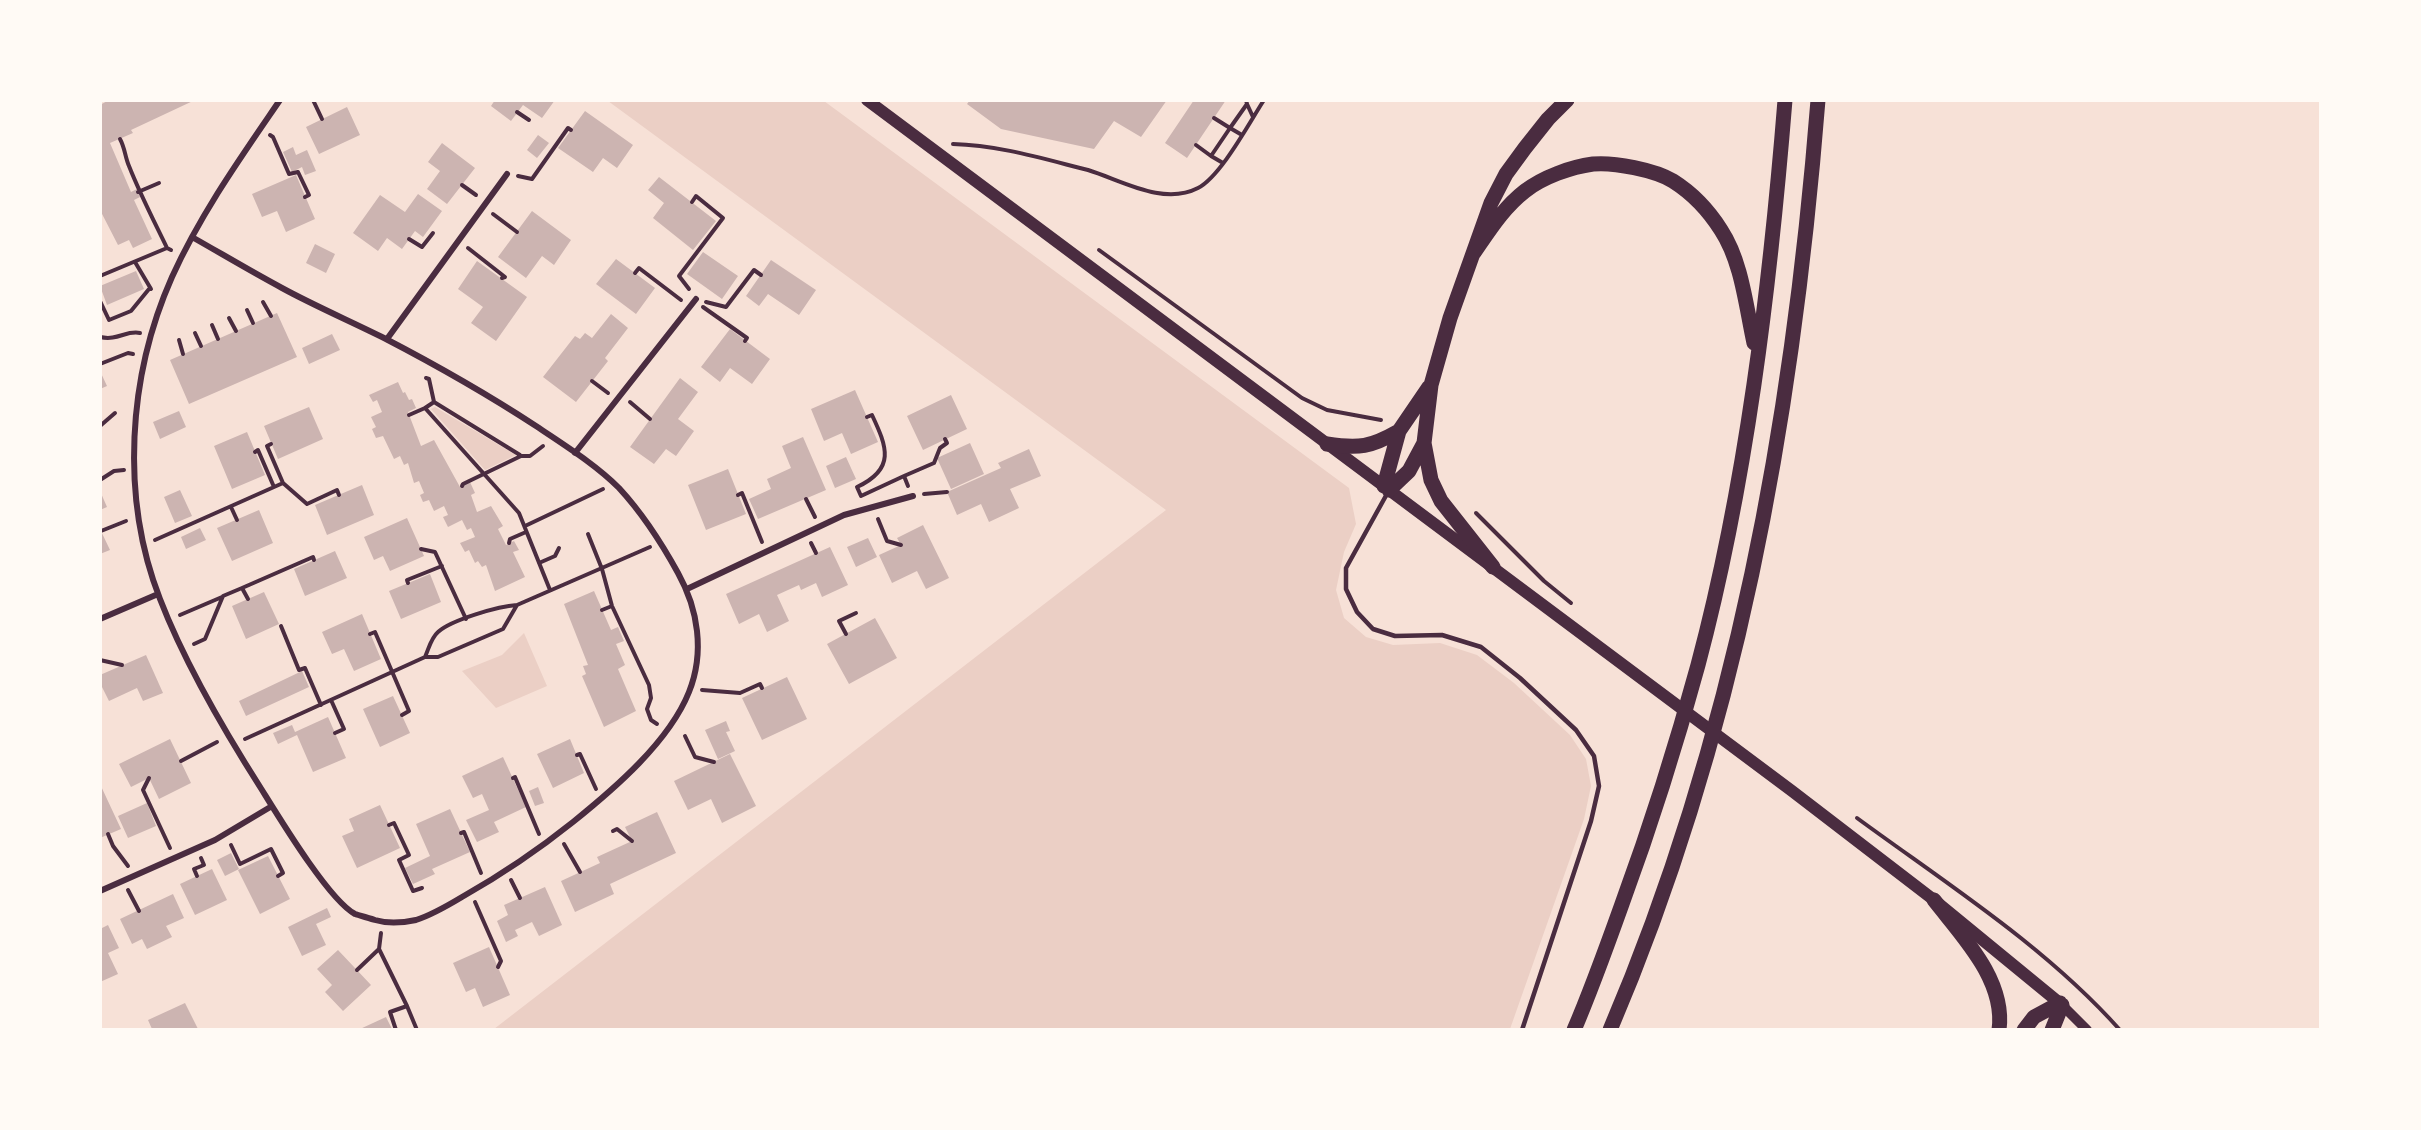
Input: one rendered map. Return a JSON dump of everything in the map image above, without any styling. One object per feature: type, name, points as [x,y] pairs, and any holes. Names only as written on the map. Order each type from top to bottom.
[{"type":"highway","points":[[1493,567],[1441,501],[1431,480],[1425,443],[1431,385],[1450,318],[1491,203],[1506,174],[1548,118],[1567,100]]},
{"type":"highway","points":[[1574,1029],[1635,868],[1673,752],[1698,664],[1728,535],[1757,356],[1785,100]]},
{"type":"highway","points":[[1610,1029],[1668,877],[1706,760],[1747,602],[1777,450],[1790,360],[1818,100]]},
{"type":"highway","points":[[1473,254],[1502,212],[1527,190],[1559,173],[1594,164],[1635,168],[1671,180],[1699,201],[1722,231],[1736,261],[1757,356]]},
{"type":"highway","points":[[1387,488],[1399,431],[1431,385]]},
{"type":"highway","points":[[1327,444],[1365,447],[1378,443],[1399,431]]},
{"type":"highway","points":[[1387,488],[1409,471],[1425,443]]},
{"type":"highway","points":[[1934,900],[1973,949],[1995,988],[1999,1029]]},
{"type":"highway","points":[[2024,1029],[2034,1017],[2061,1004]]},
{"type":"highway","points":[[2052,1029],[2061,1004]]},
{"type":"highway","points":[[1619,1029],[1621,1005]]},
{"type":"main road","points":[[867,100],[1792,791],[1934,900],[2061,1004]]},
{"type":"street","points":[[192,237],[282,288],[387,339],[472,386],[554,438],[614,484],[637,509],[661,542],[687,589],[696,618],[698,653],[691,689],[666,731],[639,762],[600,800],[544,844],[486,883],[421,919],[400,923],[382,922],[357,915],[344,905],[322,880],[228,736],[169,620],[158,594],[145,545],[134,451],[136,415],[150,336],[165,295],[192,237],[221,187],[280,100]]},
{"type":"street","points":[[387,339],[507,174]]},
{"type":"street","points":[[575,453],[695,300]]},
{"type":"street","points":[[687,589],[844,515],[913,496]]},
{"type":"street","points":[[100,619],[158,594]]},
{"type":"street","points":[[100,891],[225,834],[272,806]]},
{"type":"street","points":[[2061,1004],[2087,1029]]},
{"type":"lane","points":[[1387,488],[1346,568],[1346,589],[1357,612],[1373,629],[1395,636],[1442,635],[1481,646],[1520,678],[1576,730],[1594,756],[1599,786],[1591,821],[1522,1029]]},
{"type":"path","points":[[313,100],[322,119]]},
{"type":"path","points":[[959,151],[949,144],[980,145],[1090,171],[1129,186],[1163,193],[1182,193],[1198,188],[1212,177],[1264,100]]},
{"type":"path","points":[[1246,102],[1253,117]]},
{"type":"path","points":[[1211,156],[1246,102]]},
{"type":"path","points":[[517,112],[529,120]]},
{"type":"path","points":[[1214,118],[1242,135]]},
{"type":"path","points":[[507,174],[532,179],[568,128],[571,130]]},
{"type":"path","points":[[260,129],[273,137],[289,174],[298,172],[309,195],[305,197]]},
{"type":"path","points":[[120,139],[126,150],[127,163],[167,248],[182,257]]},
{"type":"path","points":[[1196,145],[1223,163]]},
{"type":"path","points":[[140,192],[159,183]]},
{"type":"path","points":[[692,202],[696,196],[723,218],[679,276],[695,300],[747,338],[745,341]]},
{"type":"path","points":[[483,207],[517,232]]},
{"type":"path","points":[[409,239],[422,247],[433,233]]},
{"type":"path","points":[[458,241],[505,277],[502,279]]},
{"type":"path","points":[[1092,245],[1302,398],[1327,410],[1384,421]]},
{"type":"path","points":[[100,276],[167,248]]},
{"type":"path","points":[[135,262],[148,289],[165,295]]},
{"type":"path","points":[[635,273],[639,268],[689,307]]},
{"type":"path","points":[[695,300],[726,307],[754,270],[761,275]]},
{"type":"path","points":[[100,301],[109,320],[131,311],[148,289]]},
{"type":"path","points":[[263,302],[271,315]]},
{"type":"path","points":[[247,310],[253,323]]},
{"type":"path","points":[[229,318],[236,331]]},
{"type":"path","points":[[212,325],[218,339]]},
{"type":"path","points":[[100,337],[112,340],[134,332],[150,336]]},
{"type":"path","points":[[195,333],[201,346]]},
{"type":"path","points":[[178,340],[183,354]]},
{"type":"path","points":[[100,364],[128,353],[146,357]]},
{"type":"path","points":[[419,374],[429,379],[434,402],[521,456]]},
{"type":"path","points":[[592,381],[650,418]]},
{"type":"path","points":[[409,415],[434,402]]},
{"type":"path","points":[[425,408],[519,513],[550,590]]},
{"type":"path","points":[[100,426],[115,413]]},
{"type":"path","points":[[867,417],[872,415],[884,441],[885,453],[882,470],[870,481],[857,487],[861,496],[934,463],[940,447],[947,443],[945,440]]},
{"type":"path","points":[[462,486],[521,456],[530,456],[554,438]]},
{"type":"path","points":[[271,444],[267,446],[283,483],[307,504],[337,490],[339,495]]},
{"type":"path","points":[[255,452],[258,450],[274,488]]},
{"type":"path","points":[[100,480],[114,471],[136,470]]},
{"type":"path","points":[[904,477],[913,496],[928,492],[947,492]]},
{"type":"path","points":[[145,545],[283,483]]},
{"type":"path","points":[[525,526],[614,484]]},
{"type":"path","points":[[738,495],[742,493],[766,552]]},
{"type":"path","points":[[1468,505],[1544,581],[1578,609]]},
{"type":"path","points":[[231,507],[237,520]]},
{"type":"path","points":[[872,507],[887,541],[901,545]]},
{"type":"path","points":[[101,531],[140,515]]},
{"type":"path","points":[[508,543],[510,539],[526,532]]},
{"type":"path","points":[[588,534],[602,569],[612,606],[649,685],[651,698],[647,709],[651,720],[666,731]]},
{"type":"path","points":[[425,657],[432,639],[439,630],[499,606],[517,605],[661,542]]},
{"type":"path","points":[[539,563],[555,556],[560,548]]},
{"type":"path","points":[[421,549],[435,552],[466,619]]},
{"type":"path","points":[[169,620],[313,557],[314,560]]},
{"type":"path","points":[[408,583],[407,580],[441,566]]},
{"type":"path","points":[[242,588],[248,599]]},
{"type":"path","points":[[184,650],[204,639],[223,596]]},
{"type":"path","points":[[233,744],[425,657],[438,657],[503,629],[517,605]]},
{"type":"path","points":[[602,610],[612,606]]},
{"type":"path","points":[[846,634],[839,621],[856,613]]},
{"type":"path","points":[[281,626],[299,670],[305,668],[321,705]]},
{"type":"path","points":[[370,634],[375,632],[410,711],[402,715]]},
{"type":"path","points":[[100,660],[122,665]]},
{"type":"path","points":[[691,689],[740,693],[760,684],[762,688]]},
{"type":"path","points":[[331,700],[344,729],[336,733]]},
{"type":"path","points":[[181,761],[228,736]]},
{"type":"path","points":[[685,736],[695,757],[714,762]]},
{"type":"path","points":[[577,755],[580,754],[600,800]]},
{"type":"path","points":[[513,778],[515,777],[544,844]]},
{"type":"path","points":[[149,778],[143,790],[174,858]]},
{"type":"path","points":[[1853,815],[2033,948],[2105,1012],[2120,1029]]},
{"type":"path","points":[[389,825],[394,823],[409,855],[399,860],[413,891],[422,888]]},
{"type":"path","points":[[612,831],[617,829],[632,841]]},
{"type":"path","points":[[461,833],[464,832],[486,883]]},
{"type":"path","points":[[558,833],[580,872]]},
{"type":"path","points":[[108,834],[112,846],[135,875]]},
{"type":"path","points":[[225,834],[240,864],[271,849],[283,873],[278,876]]},
{"type":"path","points":[[123,881],[139,910]]},
{"type":"path","points":[[470,892],[501,961],[498,968]]},
{"type":"path","points":[[382,922],[380,949],[417,1029]]},
{"type":"path","points":[[357,970],[380,949]]},
{"type":"path","points":[[396,1029],[390,1012],[407,1006]]},
{"type":"shaded area","points":[[608,101],[824,101],[1349,488],[1356,524],[1344,552],[1336,590],[1344,618],[1366,637],[1393,645],[1440,643],[1477,655],[1514,683],[1570,735],[1586,759],[1591,786],[1584,819],[1510,1029],[494,1029],[1166,510]]},
{"type":"shaded area","points":[[435,407],[516,455],[485,470],[431,409]]},
{"type":"shaded area","points":[[524,633],[547,686],[496,708],[462,671],[502,655]]},
{"type":"building","points":[[109,100],[195,100],[131,130],[133,133],[110,143],[131,192],[137,189],[140,197],[134,200],[152,239],[133,248],[129,240],[118,245],[100,210],[100,105]]},
{"type":"building","points":[[495,100],[555,100],[542,118],[523,105],[511,121],[491,106]]},
{"type":"building","points":[[970,100],[1167,100],[1141,137],[1114,121],[1094,149],[1001,129],[967,104]]},
{"type":"building","points":[[1194,100],[1226,100],[1187,158],[1165,143]]},
{"type":"building","points":[[347,107],[360,135],[319,154],[306,127]]},
{"type":"building","points":[[585,111],[633,145],[617,168],[603,158],[593,172],[558,148]]},
{"type":"building","points":[[538,135],[549,143],[537,158],[527,150]]},
{"type":"building","points":[[442,143],[475,168],[447,204],[427,189],[440,171],[428,162]]},
{"type":"building","points":[[293,147],[296,155],[307,150],[316,171],[305,175],[302,167],[292,172],[283,152]]},
{"type":"building","points":[[296,175],[315,219],[286,232],[277,211],[262,217],[252,194]]},
{"type":"building","points":[[659,177],[716,221],[693,250],[653,218],[664,203],[648,190]]},
{"type":"building","points":[[418,194],[442,211],[423,237],[415,231],[402,249],[387,238],[378,251],[353,233],[380,195],[405,212]]},
{"type":"building","points":[[532,211],[571,240],[554,265],[542,256],[526,278],[498,257]]},
{"type":"building","points":[[315,244],[335,254],[326,273],[306,263]]},
{"type":"building","points":[[703,252],[738,276],[722,299],[687,274]]},
{"type":"building","points":[[616,259],[655,288],[636,314],[596,284]]},
{"type":"building","points":[[771,260],[816,290],[799,315],[768,294],[759,306],[746,296]]},
{"type":"building","points":[[477,261],[527,297],[496,341],[471,323],[483,307],[458,289]]},
{"type":"building","points":[[136,271],[144,289],[107,305],[100,286]]},
{"type":"building","points":[[277,313],[297,357],[189,404],[170,360]]},
{"type":"building","points":[[611,314],[628,328],[605,358],[608,361],[576,402],[543,377],[575,336],[580,339],[585,333],[592,338]]},
{"type":"building","points":[[730,329],[770,359],[752,384],[730,368],[720,382],[701,367]]},
{"type":"building","points":[[332,334],[340,350],[309,364],[302,348]]},
{"type":"building","points":[[100,371],[107,386],[100,389]]},
{"type":"building","points":[[680,378],[698,392],[678,419],[694,431],[676,456],[666,449],[654,464],[630,447]]},
{"type":"building","points":[[398,382],[403,393],[405,392],[409,400],[412,399],[416,408],[408,412],[421,446],[434,440],[460,487],[470,482],[475,493],[471,495],[477,512],[491,506],[503,526],[498,529],[506,545],[514,541],[519,550],[513,552],[525,577],[495,591],[486,565],[482,567],[478,561],[475,563],[469,550],[465,552],[460,543],[475,537],[471,528],[467,530],[462,520],[448,527],[443,517],[448,515],[444,506],[434,511],[429,500],[423,502],[420,495],[424,493],[419,481],[414,483],[408,463],[404,465],[400,456],[394,459],[383,436],[376,438],[372,429],[376,427],[371,417],[382,412],[377,400],[373,402],[369,395]]},
{"type":"building","points":[[855,390],[878,442],[851,454],[842,433],[824,441],[811,409]]},
{"type":"building","points":[[951,395],[967,429],[923,450],[907,416]]},
{"type":"building","points":[[309,407],[323,439],[278,459],[264,426]]},
{"type":"building","points":[[179,411],[186,427],[160,439],[153,422]]},
{"type":"building","points":[[247,432],[265,475],[232,489],[214,446]]},
{"type":"building","points":[[803,437],[826,490],[758,519],[749,499],[771,489],[767,479],[791,468],[782,446]]},
{"type":"building","points":[[970,443],[984,474],[951,489],[937,458]]},
{"type":"building","points":[[1029,449],[1041,476],[1010,489],[1019,508],[989,522],[981,504],[957,515],[947,492],[1001,468],[998,463]]},
{"type":"building","points":[[846,457],[856,479],[835,488],[826,466]]},
{"type":"building","points":[[728,469],[746,514],[706,530],[688,485]]},
{"type":"building","points":[[362,485],[374,515],[327,535],[315,505]]},
{"type":"building","points":[[180,490],[192,516],[175,523],[164,497]]},
{"type":"building","points":[[100,491],[107,507],[100,510]]},
{"type":"building","points":[[259,510],[273,543],[232,561],[217,528]]},
{"type":"building","points":[[407,518],[424,556],[390,571],[383,556],[374,560],[364,537]]},
{"type":"building","points":[[923,525],[949,578],[926,589],[917,571],[892,583],[879,555],[901,545],[897,538]]},
{"type":"building","points":[[200,528],[206,540],[186,549],[181,537]]},
{"type":"building","points":[[100,529],[110,550],[100,554]]},
{"type":"building","points":[[868,538],[877,557],[856,567],[847,547]]},
{"type":"building","points":[[830,547],[848,585],[822,597],[816,583],[801,590],[799,585],[777,595],[789,621],[767,632],[759,614],[739,624],[726,594]]},
{"type":"building","points":[[335,551],[347,578],[305,596],[294,569]]},
{"type":"building","points":[[430,574],[441,602],[401,619],[389,591]]},
{"type":"building","points":[[594,591],[611,630],[618,627],[624,641],[616,644],[625,665],[618,669],[636,711],[604,727],[582,676],[586,674],[583,666],[588,665],[564,604]]},
{"type":"building","points":[[264,592],[279,624],[246,639],[232,606]]},
{"type":"building","points":[[362,614],[381,659],[354,671],[344,649],[332,654],[322,632]]},
{"type":"building","points":[[875,618],[897,658],[849,684],[827,644]]},
{"type":"building","points":[[146,655],[163,693],[143,701],[137,688],[109,701],[100,683],[100,675]]},
{"type":"building","points":[[302,671],[309,687],[246,716],[239,701]]},
{"type":"building","points":[[787,677],[807,719],[762,740],[742,698]]},
{"type":"building","points":[[393,696],[410,733],[380,747],[363,709]]},
{"type":"building","points":[[328,717],[346,758],[313,772],[297,735],[278,744],[273,733],[292,725],[295,732]]},
{"type":"building","points":[[726,721],[730,731],[726,732],[735,751],[718,759],[705,730]]},
{"type":"building","points":[[170,739],[191,783],[159,799],[149,778],[131,787],[119,764]]},
{"type":"building","points":[[570,739],[584,773],[553,788],[537,754]]},
{"type":"building","points":[[730,754],[756,806],[722,823],[711,799],[688,810],[674,781]]},
{"type":"building","points":[[503,757],[526,807],[494,822],[499,832],[477,842],[466,820],[489,810],[482,794],[473,798],[462,776]]},
{"type":"building","points":[[100,784],[121,829],[100,838]]},
{"type":"building","points":[[538,787],[544,803],[535,806],[529,791]]},
{"type":"building","points":[[147,803],[156,826],[128,838],[118,816]]},
{"type":"building","points":[[380,805],[400,848],[357,868],[342,836],[354,831],[349,819]]},
{"type":"building","points":[[450,809],[470,852],[432,869],[435,874],[413,884],[405,868],[430,856],[416,824]]},
{"type":"building","points":[[657,812],[676,853],[610,884],[614,894],[575,912],[561,881],[600,863],[597,857],[632,841],[625,827]]},
{"type":"building","points":[[231,853],[239,869],[225,876],[217,860]]},
{"type":"building","points":[[268,856],[290,899],[260,914],[238,870]]},
{"type":"building","points":[[212,869],[227,900],[195,915],[180,884]]},
{"type":"building","points":[[545,887],[562,925],[539,936],[532,922],[515,930],[518,936],[506,942],[497,921],[508,915],[504,905]]},
{"type":"building","points":[[173,894],[184,918],[166,926],[172,937],[147,949],[142,939],[132,944],[120,919]]},
{"type":"building","points":[[327,908],[331,917],[316,924],[326,945],[302,956],[288,927]]},
{"type":"building","points":[[108,925],[119,948],[108,953],[118,974],[100,982],[100,929]]},
{"type":"building","points":[[489,947],[510,995],[483,1007],[475,988],[466,992],[453,963]]},
{"type":"building","points":[[338,950],[371,985],[343,1011],[325,992],[332,985],[317,969]]},
{"type":"building","points":[[185,1003],[198,1029],[152,1029],[148,1020]]},
{"type":"building","points":[[386,1017],[392,1029],[360,1029]]}]
